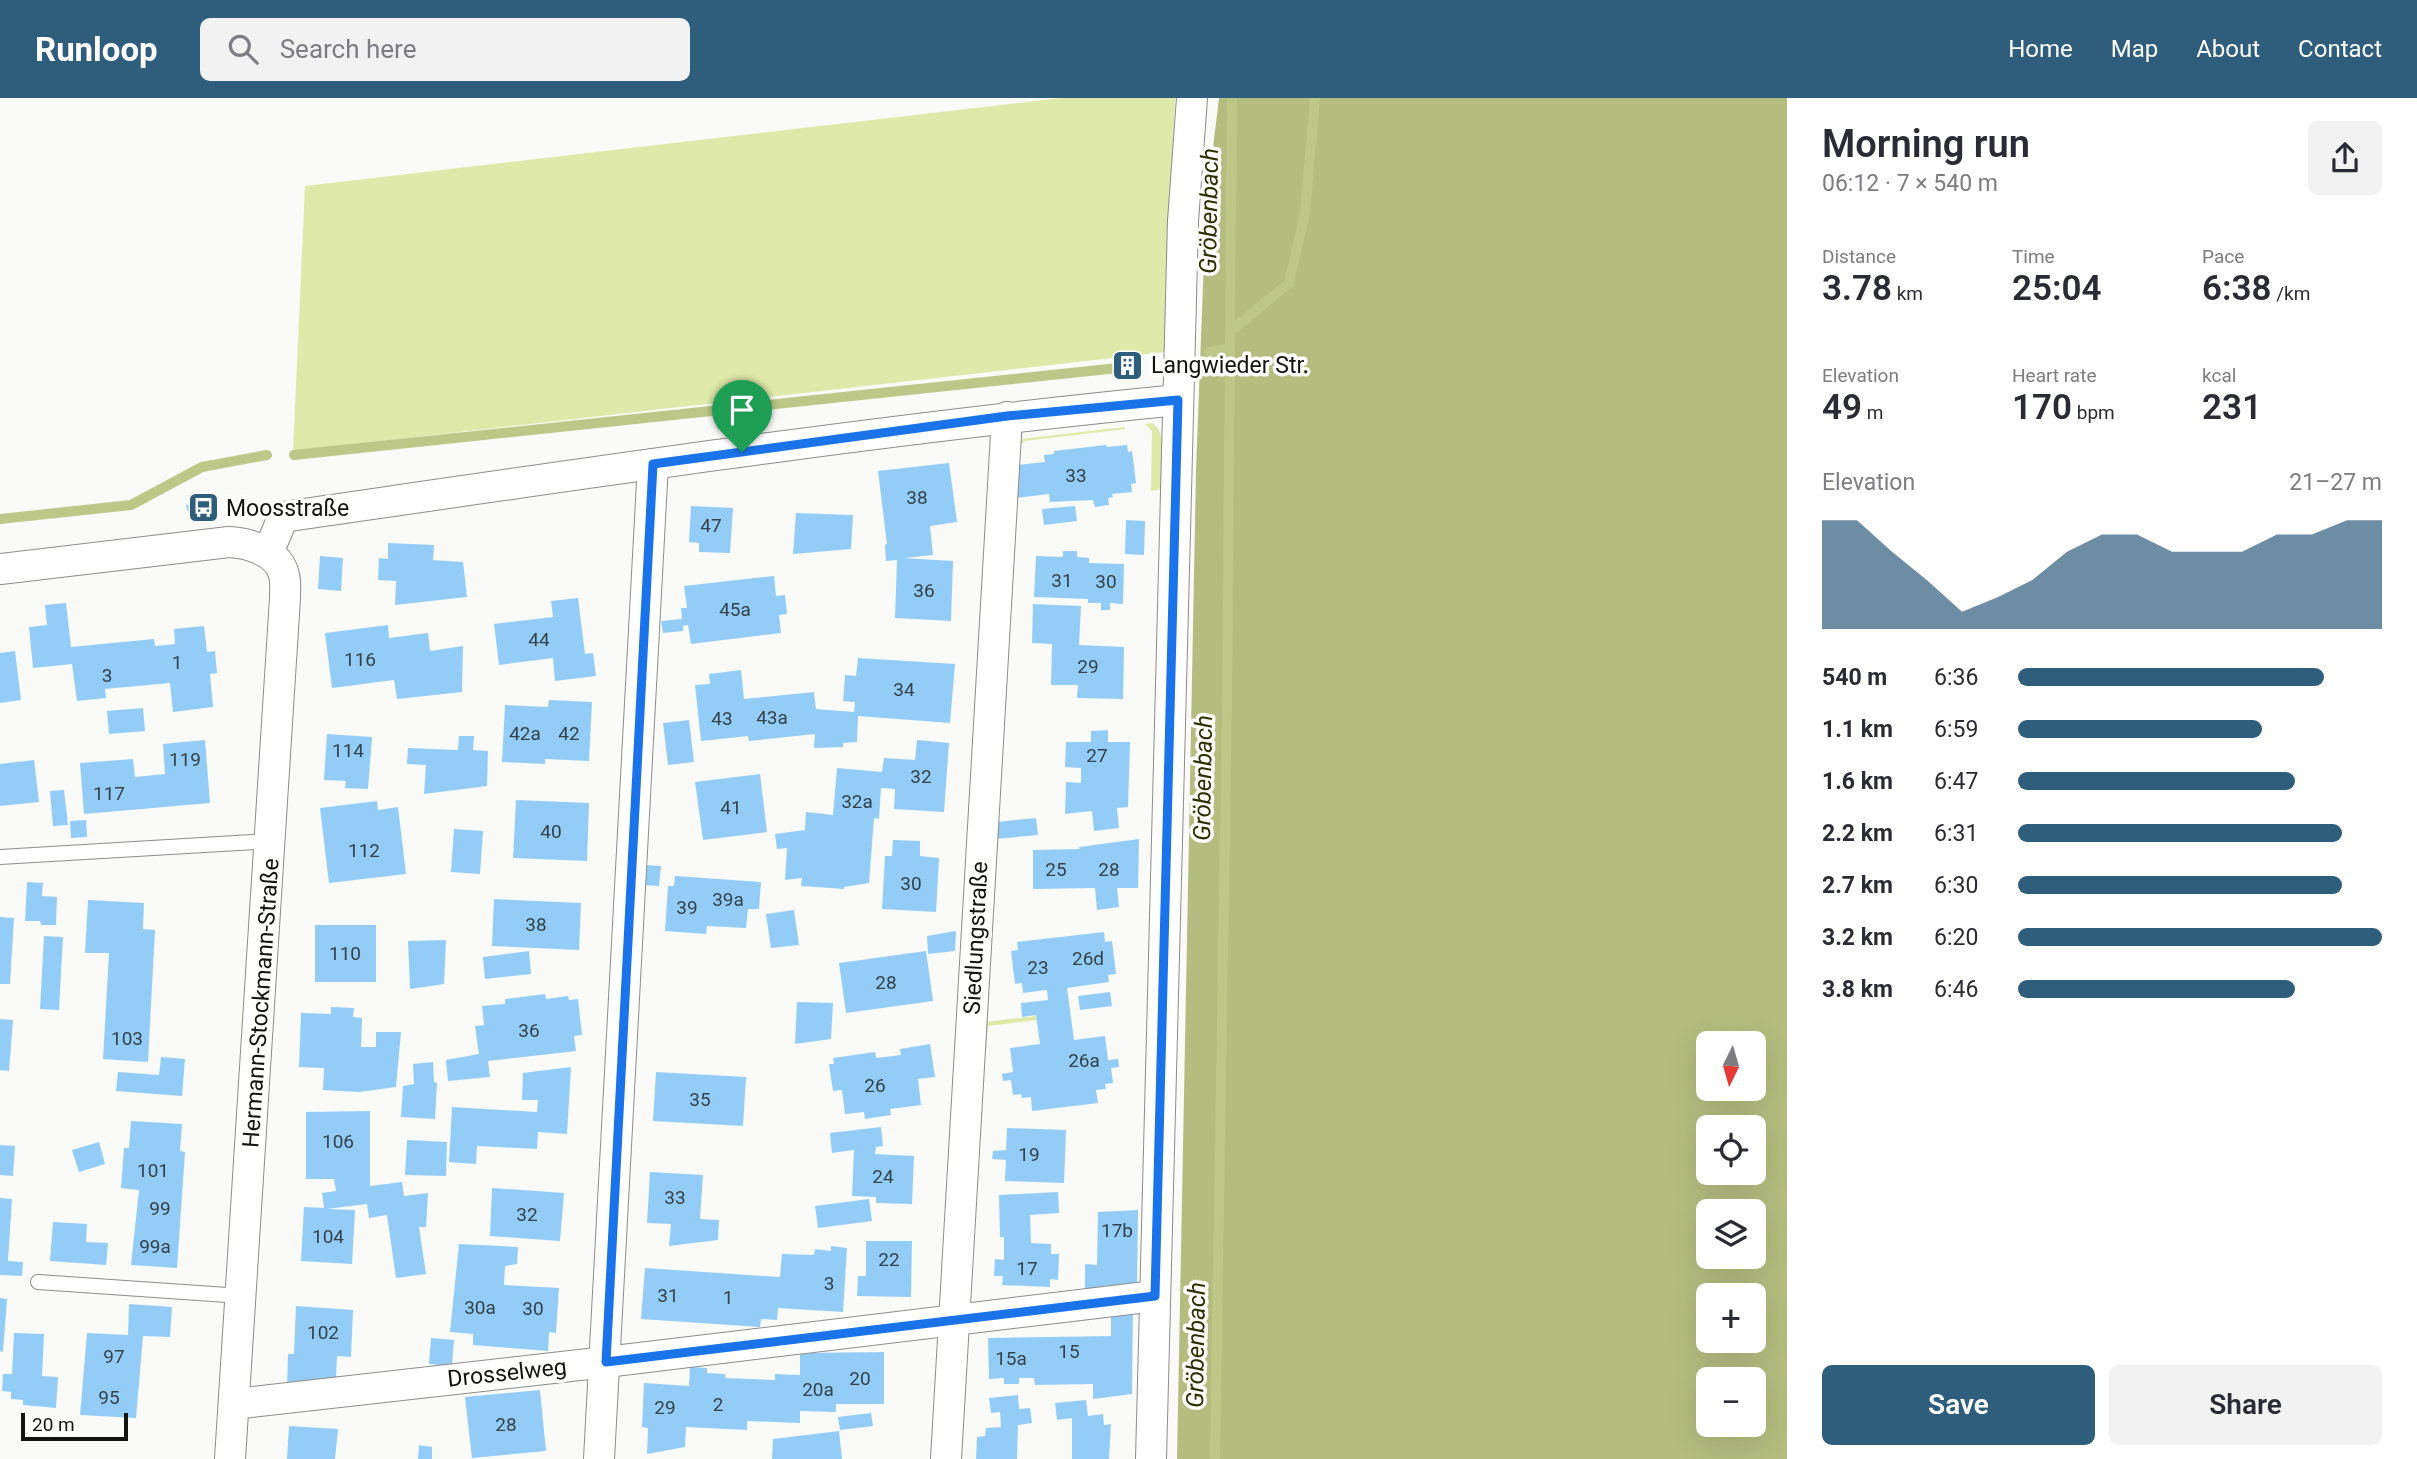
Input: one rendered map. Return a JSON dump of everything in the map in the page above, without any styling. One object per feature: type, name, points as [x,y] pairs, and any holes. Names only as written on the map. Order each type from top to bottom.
[{"type":"street","points":[[1151,1459],[1183,221],[1192,98]]},
{"type":"street","points":[[0,569],[229,542],[249,543],[268,554],[283,517],[1007,416],[1178,400]]},
{"type":"street","name":"Siedlungstraße","points":[[946,1459],[1007,416]]},
{"type":"street","points":[[599,1459],[653,464]]},
{"type":"street","name":"Hermann-Stockmann-Straße","points":[[230,1459],[285,598],[284,572],[268,554]]},
{"type":"street","name":"Drosselweg","points":[[234,1404],[1155,1296]]},
{"type":"lane","points":[[0,858],[271,841]]},
{"type":"lane","points":[[38,1282],[242,1296]]},
{"type":"green space","points":[[1060,98],[1175,98],[1165,352],[293,451],[305,186]]},
{"type":"green space","points":[[1219,98],[1787,98],[1787,1459],[1177,1459],[1196,470],[1206,206]]},
{"type":"green space","points":[[1152,423],[1161,437],[1161,468],[1169,476],[1164,489],[1151,491],[1152,431],[1145,424]]},
{"type":"green space","points":[[1125,427],[1025,441],[1021,445],[1017,465],[1021,439]]},
{"type":"green space","points":[[1036,1016],[1037,1020],[988,1026],[985,1059],[982,1063],[985,1022]]},
{"type":"building","name":"Langwieder Str.","points":[[1138,360],[1140,370],[1118,372],[1117,362]]},
{"type":"building","points":[[1127,445],[1128,452],[1132,451],[1136,483],[1131,484],[1132,492],[1112,494],[1113,497],[1108,498],[1109,505],[1095,507],[1093,500],[1050,502],[1049,494],[1015,498],[1017,465],[1045,462],[1044,455],[1054,454],[1054,451]]},
{"type":"building","points":[[949,463],[957,522],[930,526],[933,555],[904,558],[953,561],[951,621],[895,618],[897,560],[886,561],[887,544],[878,471]]},
{"type":"building","points":[[211,498],[213,506],[188,513],[186,505]]},
{"type":"building","points":[[691,506],[733,508],[730,553],[699,552],[699,543],[689,542]]},
{"type":"building","points":[[1075,506],[1077,521],[1044,525],[1042,509]]},
{"type":"building","points":[[796,513],[853,515],[851,549],[793,554]]},
{"type":"building","points":[[1126,520],[1145,521],[1144,555],[1125,554]]},
{"type":"building","points":[[388,543],[434,545],[433,560],[463,562],[467,597],[395,605],[396,581],[378,580],[379,558],[388,559]]},
{"type":"building","points":[[1063,551],[1077,551],[1077,557],[1089,558],[1089,563],[1124,564],[1123,604],[1110,603],[1110,610],[1101,610],[1101,603],[1088,603],[1088,599],[1034,597],[1036,556],[1063,557]]},
{"type":"building","points":[[320,556],[343,558],[341,591],[318,589]]},
{"type":"building","points":[[774,576],[776,596],[785,595],[787,614],[779,615],[781,633],[691,644],[688,625],[683,626],[683,631],[663,633],[661,621],[682,619],[681,608],[687,608],[684,586]]},
{"type":"building","points":[[578,598],[585,654],[593,653],[596,676],[555,681],[553,658],[499,665],[494,624],[553,617],[551,601]]},
{"type":"building","points":[[66,603],[71,647],[154,639],[155,646],[175,644],[174,629],[204,626],[207,652],[215,651],[217,673],[210,674],[213,707],[173,712],[170,683],[105,689],[106,698],[77,701],[72,664],[33,668],[29,627],[47,625],[45,605]]},
{"type":"building","points":[[1033,604],[1081,606],[1079,645],[1124,647],[1123,699],[1077,698],[1078,685],[1051,685],[1052,644],[1032,643]]},
{"type":"building","points":[[388,625],[389,638],[428,633],[430,651],[463,646],[462,692],[397,699],[394,680],[332,688],[325,633]]},
{"type":"building","points":[[15,651],[21,700],[0,703],[0,653]]},
{"type":"building","points":[[858,658],[955,664],[950,723],[858,716],[857,742],[843,743],[843,747],[814,748],[815,734],[749,741],[748,736],[701,741],[695,685],[710,684],[709,674],[741,670],[744,699],[814,692],[816,709],[854,712],[855,702],[843,701],[845,675],[856,676]]},
{"type":"building","points":[[549,700],[592,702],[589,761],[545,759],[545,764],[502,762],[505,705],[548,707]]},
{"type":"building","points":[[143,708],[145,731],[109,734],[107,711]]},
{"type":"building","points":[[689,720],[694,762],[668,765],[663,723]]},
{"type":"building","points":[[1108,730],[1108,742],[1130,742],[1128,807],[1117,808],[1119,828],[1094,831],[1092,811],[1065,814],[1066,782],[1081,783],[1081,768],[1065,767],[1066,742],[1091,742],[1091,731]]},
{"type":"building","points":[[327,734],[372,737],[368,789],[345,788],[346,781],[324,780]]},
{"type":"building","points":[[459,736],[474,736],[473,750],[488,751],[487,786],[424,794],[426,765],[407,764],[408,748],[458,750]]},
{"type":"building","points":[[205,740],[210,803],[84,814],[80,763],[133,759],[135,777],[165,774],[163,744]]},
{"type":"building","points":[[917,740],[949,743],[944,812],[894,809],[895,789],[881,788],[879,819],[874,818],[869,883],[844,889],[801,886],[802,878],[785,880],[787,848],[777,849],[775,834],[805,830],[806,812],[833,815],[837,768],[882,772],[884,758],[915,760]]},
{"type":"building","points":[[34,760],[39,802],[0,806],[0,764]]},
{"type":"building","points":[[760,774],[767,832],[703,840],[695,782]]},
{"type":"building","points":[[64,790],[68,825],[53,826],[50,791]]},
{"type":"building","points":[[516,800],[589,803],[587,861],[513,858]]},
{"type":"building","points":[[377,801],[378,810],[398,807],[406,874],[329,883],[320,808]]},
{"type":"building","points":[[1036,818],[1038,835],[996,839],[997,822]]},
{"type":"building","points":[[86,820],[87,837],[71,838],[70,821]]},
{"type":"building","points":[[454,829],[483,831],[480,874],[451,872]]},
{"type":"building","points":[[1139,839],[1138,888],[1117,888],[1119,907],[1097,910],[1095,888],[1033,889],[1033,850],[1080,849],[1079,847]]},
{"type":"building","points":[[893,840],[920,841],[920,856],[939,858],[936,912],[882,909],[885,856],[892,856]]},
{"type":"building","points":[[644,865],[661,866],[659,886],[642,885]]},
{"type":"building","points":[[675,876],[761,882],[759,909],[748,909],[746,928],[707,926],[706,934],[665,931],[668,886],[674,886]]},
{"type":"building","points":[[27,882],[43,883],[42,896],[57,897],[56,925],[25,921]]},
{"type":"building","points":[[494,899],[581,903],[579,950],[492,946]]},
{"type":"building","points":[[88,900],[144,903],[143,929],[155,930],[148,1062],[103,1059],[109,953],[85,953]]},
{"type":"building","points":[[794,910],[799,945],[771,948],[766,914]]},
{"type":"building","points":[[0,917],[14,918],[10,984],[0,984]]},
{"type":"building","points":[[315,925],[376,925],[376,982],[315,982]]},
{"type":"building","points":[[956,931],[955,951],[928,954],[927,936]]},
{"type":"building","points":[[1104,932],[1105,942],[1112,941],[1116,974],[1108,975],[1109,982],[1067,988],[1074,1040],[1105,1036],[1108,1060],[1118,1059],[1119,1067],[1111,1068],[1113,1083],[1105,1084],[1106,1089],[1096,1090],[1098,1103],[1032,1111],[1031,1097],[1013,1095],[1011,1080],[1003,1081],[1002,1074],[1013,1072],[1010,1048],[1040,1044],[1036,1015],[1022,1017],[1021,1003],[1048,1000],[1047,990],[1023,993],[1022,983],[1015,984],[1011,951],[1018,950],[1017,942]]},
{"type":"building","points":[[44,936],[63,937],[59,1010],[40,1009]]},
{"type":"building","points":[[446,940],[444,984],[410,989],[408,941]]},
{"type":"building","points":[[529,951],[531,974],[485,979],[483,957]]},
{"type":"building","points":[[926,951],[933,1001],[846,1013],[839,963]]},
{"type":"building","points":[[1110,992],[1112,1006],[1080,1010],[1078,996]]},
{"type":"building","points":[[545,994],[546,999],[568,996],[569,1000],[578,999],[582,1035],[574,1036],[576,1051],[488,1061],[490,1077],[448,1081],[446,1060],[479,1054],[475,1026],[484,1025],[482,1006],[505,1004],[505,999]]},
{"type":"building","points":[[797,1002],[833,1003],[831,1039],[795,1044]]},
{"type":"building","points":[[331,1007],[354,1008],[353,1017],[362,1018],[361,1047],[376,1047],[376,1032],[401,1032],[396,1087],[359,1092],[323,1090],[324,1068],[299,1067],[301,1013],[331,1014]]},
{"type":"building","points":[[0,1019],[13,1020],[9,1071],[0,1070]]},
{"type":"building","points":[[930,1044],[935,1077],[918,1079],[921,1105],[890,1109],[891,1115],[865,1119],[864,1112],[845,1114],[842,1090],[833,1091],[829,1064],[834,1064],[833,1058],[875,1052],[876,1058],[901,1055],[900,1049]]},
{"type":"building","points":[[161,1057],[185,1059],[182,1096],[116,1091],[118,1072],[159,1075]]},
{"type":"building","points":[[433,1062],[434,1082],[437,1083],[435,1119],[401,1117],[403,1086],[414,1084],[413,1064]]},
{"type":"building","points":[[571,1067],[567,1134],[538,1132],[537,1149],[477,1146],[476,1164],[449,1162],[452,1107],[537,1112],[538,1100],[522,1100],[523,1073]]},
{"type":"building","points":[[656,1072],[746,1077],[743,1126],[653,1121]]},
{"type":"building","points":[[370,1111],[370,1186],[402,1182],[404,1196],[428,1193],[426,1227],[419,1227],[426,1274],[396,1278],[387,1215],[369,1218],[367,1204],[327,1209],[355,1210],[352,1264],[301,1261],[304,1207],[324,1208],[322,1193],[336,1191],[334,1179],[306,1179],[306,1112]]},
{"type":"building","points":[[131,1121],[182,1124],[180,1151],[185,1152],[177,1268],[131,1265],[139,1190],[121,1188],[124,1148],[129,1148]]},
{"type":"building","points":[[881,1127],[883,1146],[876,1147],[875,1154],[914,1156],[912,1204],[876,1203],[876,1197],[852,1196],[854,1150],[832,1153],[830,1133]]},
{"type":"building","points":[[1007,1128],[1066,1130],[1064,1183],[1005,1181],[1006,1160],[992,1159],[993,1151],[1006,1150]]},
{"type":"building","points":[[407,1140],[447,1142],[446,1176],[405,1175]]},
{"type":"building","points":[[99,1142],[105,1164],[79,1172],[72,1150]]},
{"type":"building","points":[[0,1145],[15,1146],[13,1176],[0,1175]]},
{"type":"building","points":[[650,1172],[703,1175],[700,1219],[719,1220],[718,1240],[669,1246],[671,1224],[647,1223]]},
{"type":"building","points":[[492,1188],[564,1193],[560,1241],[490,1236]]},
{"type":"building","points":[[1058,1192],[1059,1213],[1030,1215],[1031,1243],[1051,1244],[1051,1254],[1059,1254],[1058,1280],[1050,1279],[1050,1287],[1002,1285],[1003,1276],[994,1276],[995,1259],[1004,1260],[1004,1237],[1000,1237],[999,1195]]},
{"type":"building","points":[[0,1198],[12,1199],[8,1261],[23,1262],[22,1276],[0,1275]]},
{"type":"building","points":[[869,1199],[872,1221],[818,1228],[815,1206]]},
{"type":"building","points":[[1138,1210],[1137,1290],[1085,1289],[1085,1264],[1097,1265],[1098,1212]]},
{"type":"building","points":[[53,1222],[87,1224],[86,1242],[108,1243],[106,1265],[50,1261]]},
{"type":"building","points":[[866,1241],[912,1241],[911,1297],[857,1296],[858,1276],[866,1276]]},
{"type":"building","points":[[459,1244],[518,1247],[517,1264],[505,1266],[504,1285],[559,1288],[556,1333],[549,1332],[548,1351],[473,1345],[473,1334],[450,1332]]},
{"type":"building","points":[[831,1246],[847,1248],[843,1312],[778,1308],[777,1320],[761,1319],[760,1327],[641,1319],[645,1268],[780,1277],[782,1254],[814,1255],[815,1249],[831,1251]]},
{"type":"building","points":[[0,1298],[7,1299],[3,1352],[0,1351]]},
{"type":"building","points":[[129,1304],[172,1307],[170,1337],[143,1336],[136,1418],[80,1415],[87,1333],[128,1335]]},
{"type":"building","points":[[296,1306],[353,1310],[351,1357],[337,1356],[336,1379],[287,1387],[288,1354],[294,1354]]},
{"type":"building","points":[[1133,1306],[1132,1394],[1093,1399],[1093,1384],[1035,1385],[1034,1378],[1019,1378],[1019,1384],[1004,1384],[1004,1378],[989,1379],[988,1338],[1111,1336],[1111,1309]]},
{"type":"building","points":[[14,1333],[44,1334],[42,1376],[58,1377],[56,1408],[23,1405],[23,1400],[11,1399],[11,1392],[2,1391],[3,1374],[12,1374]]},
{"type":"building","points":[[431,1338],[454,1340],[452,1366],[429,1364]]},
{"type":"building","points":[[884,1352],[884,1404],[836,1404],[836,1412],[800,1411],[800,1423],[747,1421],[747,1430],[686,1427],[685,1447],[647,1454],[648,1428],[642,1427],[644,1383],[689,1386],[690,1367],[707,1368],[707,1373],[725,1374],[725,1378],[775,1380],[775,1374],[800,1375],[800,1353]]},
{"type":"building","points":[[540,1390],[546,1451],[472,1458],[465,1397]]},
{"type":"building","points":[[1018,1395],[1019,1409],[1030,1408],[1032,1423],[1018,1425],[1017,1459],[976,1459],[977,1437],[985,1436],[986,1428],[1001,1427],[1000,1412],[991,1413],[989,1398]]},
{"type":"building","points":[[1086,1400],[1088,1416],[1103,1414],[1104,1425],[1111,1424],[1109,1459],[1072,1459],[1072,1418],[1057,1420],[1055,1403]]},
{"type":"building","points":[[871,1413],[873,1426],[840,1430],[838,1417]]},
{"type":"building","points":[[289,1426],[338,1429],[335,1459],[287,1459]]},
{"type":"building","points":[[839,1431],[842,1459],[772,1459],[773,1439]]},
{"type":"building","points":[[419,1445],[432,1447],[432,1459],[418,1459]]},
{"type":"waterway","name":"Gröbenbach","points":[[1215,1459],[1227,702],[1232,98]]},
{"type":"waterway","points":[[1230,332],[1289,283],[1305,213],[1315,98]]},
{"type":"waterway","points":[[1209,352],[1230,347]]},
{"type":"waterway","points":[[294,455],[1118,368]]},
{"type":"waterway","points":[[0,519],[131,505],[202,467],[267,455]]},
{"type":"place","name":"Langwieder Str.","points":[[1128,365]]},
{"type":"place","name":"Moosstraße","points":[[203,508]]},
{"type":"route","points":[[1178,400],[1155,1296],[606,1362],[653,464],[742,452],[1007,416],[1178,400]]}]
